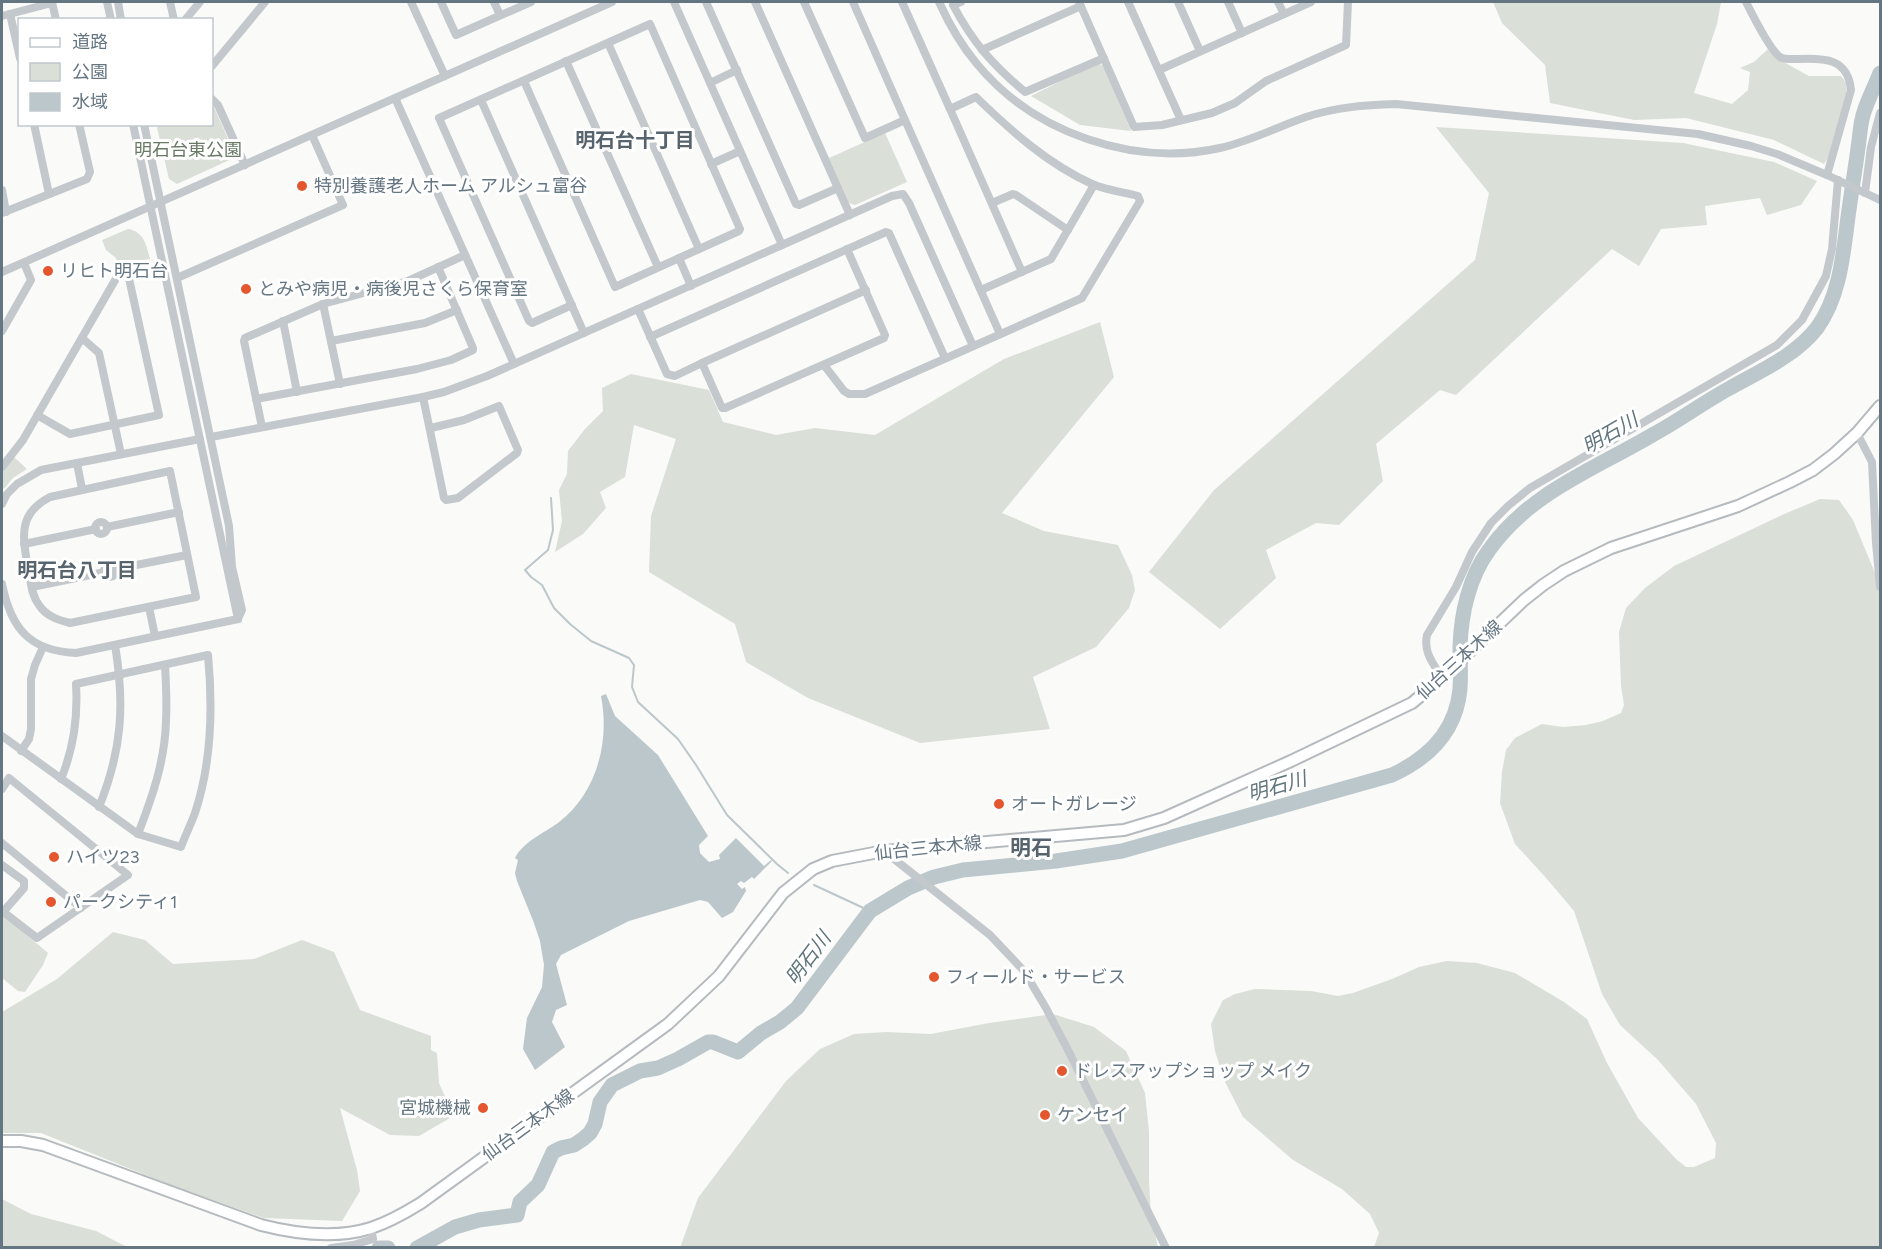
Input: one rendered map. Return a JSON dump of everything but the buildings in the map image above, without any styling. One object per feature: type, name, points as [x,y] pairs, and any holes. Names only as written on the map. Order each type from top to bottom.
[{"type":"main road","name":"仙台三本木線","points":[[2,1141],[43,1146],[261,1226],[283,1231],[328,1234],[371,1228],[421,1203],[668,1024],[719,975],[783,893],[804,875],[832,861],[884,851],[935,845],[1082,835],[1142,826],[1291,761],[1390,714],[1425,693],[1528,596],[1581,561],[1611,548],[1738,506],[1813,470],[1857,433],[1881,406]]},
{"type":"street","points":[[18,52],[6,15],[52,2],[56,18]]},
{"type":"street","points":[[107,2],[111,18]]},
{"type":"street","points":[[117,2],[121,18]]},
{"type":"street","points":[[170,2],[174,18]]},
{"type":"street","points":[[187,18],[200,2]]},
{"type":"street","points":[[213,65],[265,2]]},
{"type":"street","points":[[411,2],[445,75]]},
{"type":"street","points":[[441,2],[456,35],[531,2]]},
{"type":"street","points":[[494,2],[500,15]]},
{"type":"street","points":[[2,272],[612,2]]},
{"type":"street","points":[[674,2],[782,245]]},
{"type":"street","points":[[706,2],[796,204],[799,205],[838,188]]},
{"type":"street","points":[[755,2],[850,215]]},
{"type":"street","points":[[804,2],[865,138],[905,120]]},
{"type":"street","points":[[853,2],[1000,334]]},
{"type":"street","points":[[902,2],[1022,272]]},
{"type":"street","points":[[939,2],[953,29],[978,65],[1013,99],[1063,129],[1088,140],[1114,146],[1166,153],[1218,148],[1257,137],[1323,112],[1358,106],[1396,104],[1698,134],[1760,148],[1881,200]]},
{"type":"street","points":[[961,2],[953,5],[967,31],[1007,77],[1026,92],[1104,57]]},
{"type":"street","points":[[1128,2],[1181,120]]},
{"type":"street","points":[[1178,2],[1200,51]]},
{"type":"street","points":[[1228,2],[1242,33]]},
{"type":"street","points":[[1278,2],[1284,14]]},
{"type":"street","points":[[1159,70],[1311,2]]},
{"type":"street","points":[[982,50],[1080,4],[1134,127],[1162,125],[1212,113],[1235,103],[1266,81],[1346,45],[1348,2]]},
{"type":"street","points":[[1746,2],[1764,35],[1779,56],[1786,59],[1823,58],[1836,63],[1849,78],[1851,90],[1827,175]]},
{"type":"street","points":[[524,81],[615,286],[740,229],[650,24],[439,118],[529,321],[532,323],[572,305]]},
{"type":"street","points":[[608,43],[699,249]]},
{"type":"street","points":[[566,62],[658,267]]},
{"type":"street","points":[[710,82],[737,70]]},
{"type":"street","points":[[395,98],[514,364]]},
{"type":"street","points":[[824,364],[844,392],[858,395],[870,392],[1082,298],[1140,201],[1138,196],[1094,185],[1038,152],[976,98],[950,109]]},
{"type":"street","points":[[213,100],[218,105],[245,165]]},
{"type":"street","points":[[481,100],[584,333]]},
{"type":"street","points":[[1864,193],[1871,147],[1881,113]]},
{"type":"street","points":[[34,126],[49,194]]},
{"type":"street","points":[[2,190],[4,213],[87,179],[90,172],[80,126]]},
{"type":"street","points":[[133,126],[238,619]]},
{"type":"street","points":[[144,126],[229,526],[232,567],[242,610],[238,619]]},
{"type":"street","points":[[177,278],[343,205],[312,135]]},
{"type":"street","points":[[711,164],[740,151]]},
{"type":"street","points":[[1446,675],[1428,655],[1427,635],[1456,587],[1472,552],[1491,523],[1530,488],[1777,345],[1802,320],[1826,276],[1832,249],[1840,181]]},
{"type":"street","points":[[981,290],[1051,259],[1094,185]]},
{"type":"street","points":[[211,437],[423,397],[465,385],[898,194],[906,197],[973,346]]},
{"type":"street","points":[[992,203],[1013,194],[1016,195],[1068,230]]},
{"type":"street","points":[[650,337],[886,232],[889,233],[945,358]]},
{"type":"street","points":[[702,363],[722,408],[725,408],[884,338],[885,335],[847,249]]},
{"type":"street","points":[[262,427],[245,338],[322,304],[408,280],[465,255]]},
{"type":"street","points":[[679,258],[691,286]]},
{"type":"street","points":[[2,331],[31,280],[24,263]]},
{"type":"street","points":[[256,399],[429,366],[451,360],[473,350],[438,267]]},
{"type":"street","points":[[2,467],[38,415],[118,275],[123,272],[128,274],[159,415],[70,434],[38,415]]},
{"type":"street","points":[[638,309],[667,374],[675,375],[866,290]]},
{"type":"street","points":[[322,304],[340,384]]},
{"type":"street","points":[[331,341],[425,323],[457,310]]},
{"type":"street","points":[[283,321],[297,392]]},
{"type":"street","points":[[82,338],[99,353],[121,454]]},
{"type":"street","points":[[423,397],[446,500],[458,498],[518,450],[499,405],[464,420],[431,428]]},
{"type":"street","points":[[1857,433],[1872,462],[1876,543],[1881,587]]},
{"type":"street","points":[[2,504],[7,494],[41,470],[200,439]]},
{"type":"street","points":[[77,463],[82,489]]},
{"type":"street","points":[[170,471],[196,597],[70,623],[58,620],[40,606],[34,597],[23,532],[32,510],[40,502],[50,496],[82,489],[170,471]]},
{"type":"street","points":[[24,544],[96,529],[103,534],[107,531],[107,527],[178,512]]},
{"type":"street","points":[[32,587],[105,572],[106,566],[110,565],[116,569],[188,555]]},
{"type":"street","points":[[2,584],[6,605],[14,621],[26,636],[44,647],[59,652],[76,653],[238,619]]},
{"type":"street","points":[[149,607],[155,636]]},
{"type":"street","points":[[99,807],[110,781],[120,726],[122,701],[115,645]]},
{"type":"street","points":[[21,751],[29,739],[31,729],[31,679],[44,647]]},
{"type":"street","points":[[2,736],[21,751],[138,834],[181,847],[195,813],[211,734],[212,692],[208,655],[76,684],[76,727],[68,764],[61,779]]},
{"type":"street","points":[[138,834],[157,781],[163,752],[166,722],[165,665]]},
{"type":"street","points":[[2,789],[9,778],[128,875],[37,938],[2,911],[24,888],[24,881],[2,865]]},
{"type":"street","points":[[2,843],[81,908]]},
{"type":"street","points":[[884,851],[990,935],[1024,971],[1063,1040],[1166,1248]]},
{"type":"street","points":[[331,1248],[373,1239],[371,1228]]},
{"type":"green space","points":[[1493,2],[1721,2],[1717,24],[1694,93],[1732,104],[1748,90],[1750,72],[1740,68],[1754,62],[1768,49],[1778,59],[1809,76],[1841,76],[1847,84],[1846,95],[1828,158],[1824,164],[1774,140],[1686,118],[1634,120],[1550,103],[1545,65],[1502,23]]},
{"type":"green space","points":[[1097,63],[1104,66],[1131,131],[1080,125],[1031,96]]},
{"type":"green space","name":"明石台東公園","points":[[213,106],[236,157],[177,184],[169,179],[158,126],[213,126]]},
{"type":"green space","points":[[1436,127],[1683,143],[1774,162],[1817,181],[1801,205],[1767,215],[1760,198],[1705,206],[1707,225],[1661,229],[1639,266],[1612,249],[1456,395],[1440,390],[1376,444],[1383,481],[1339,525],[1316,523],[1266,550],[1276,578],[1220,629],[1149,572],[1214,490],[1475,260],[1489,193]]},
{"type":"green space","points":[[885,133],[907,182],[855,205],[849,203],[829,158]]},
{"type":"green space","points":[[128,229],[141,236],[150,259],[117,264],[116,258],[106,250],[102,240]]},
{"type":"green space","points":[[1100,322],[1114,377],[1002,513],[1044,531],[1118,545],[1132,575],[1135,590],[1129,608],[1096,647],[1033,677],[1050,729],[920,743],[808,698],[746,662],[735,624],[649,572],[651,516],[676,439],[634,425],[625,477],[600,492],[606,508],[583,534],[555,552],[562,521],[559,490],[567,474],[568,451],[603,411],[602,388],[631,374],[709,390],[723,422],[776,435],[815,428],[875,435],[1004,359]]},
{"type":"green space","points":[[14,457],[27,469],[13,478],[4,489],[2,473]]},
{"type":"green space","points":[[1820,499],[1839,500],[1853,520],[1880,585],[1880,1247],[1374,1247],[1379,1233],[1370,1214],[1342,1189],[1293,1160],[1243,1117],[1224,1080],[1215,1051],[1211,1024],[1223,1000],[1255,989],[1311,991],[1338,996],[1353,993],[1419,967],[1447,961],[1477,963],[1515,973],[1564,1002],[1587,1019],[1607,1063],[1638,1118],[1677,1160],[1686,1167],[1694,1167],[1715,1158],[1716,1143],[1696,1104],[1658,1060],[1620,1025],[1602,994],[1574,911],[1515,844],[1500,803],[1502,772],[1506,750],[1515,738],[1542,724],[1563,727],[1586,725],[1621,713],[1624,705],[1619,632],[1626,608],[1645,588],[1674,566]]},
{"type":"green space","points":[[2,914],[48,953],[25,992],[18,991],[2,978]]},
{"type":"green space","points":[[113,932],[145,940],[173,964],[254,959],[302,940],[334,952],[360,1010],[431,1036],[431,1050],[437,1053],[439,1083],[447,1101],[450,1118],[419,1136],[390,1135],[340,1108],[357,1170],[360,1191],[342,1221],[264,1218],[168,1184],[41,1133],[2,1133],[2,1012],[57,979]]},
{"type":"green space","points":[[1053,1014],[1094,1027],[1126,1051],[1145,1093],[1149,1131],[1151,1217],[1158,1247],[680,1248],[698,1198],[786,1081],[820,1049],[854,1034],[886,1032],[931,1034]]},
{"type":"green space","points":[[2,1199],[31,1214],[96,1231],[127,1247],[2,1247]]},
{"type":"water","points":[[606,694],[615,716],[658,755],[708,836],[699,845],[700,853],[709,862],[720,859],[719,855],[736,838],[764,866],[772,861],[754,879],[752,877],[744,883],[741,881],[737,884],[742,889],[745,887],[746,891],[733,912],[722,918],[708,902],[700,900],[629,921],[561,955],[556,964],[567,1005],[556,1010],[552,1022],[565,1047],[535,1070],[523,1049],[527,1018],[542,987],[544,965],[540,941],[517,881],[515,873],[518,860],[515,858],[528,843],[558,823],[571,811],[591,782],[602,748],[604,731],[601,696]]},
{"type":"waterway","name":"明石川","points":[[417,1248],[455,1227],[479,1220],[517,1215],[520,1202],[538,1185],[553,1152],[574,1145],[590,1133],[595,1124],[600,1102],[612,1085],[640,1071],[658,1068],[708,1042],[738,1052],[797,1008],[870,911],[908,888],[934,877],[963,870],[1056,861],[1122,851],[1392,775],[1429,752],[1446,731],[1457,704],[1460,689],[1462,622],[1471,584],[1482,561],[1505,530],[1524,512],[1565,483],[1664,429],[1720,393],[1788,355],[1808,338],[1825,316],[1839,275],[1862,121],[1867,102],[1880,73]]},
{"type":"waterway","points":[[551,498],[553,530],[548,550],[525,570],[542,585],[554,608],[570,624],[591,641],[629,658],[634,665],[632,687],[638,702],[678,739],[727,815],[788,873]]},
{"type":"waterway","points":[[814,885],[870,911]]},
{"type":"waterway","name":"明石川","points":[[379,1248],[388,1248]]},
{"type":"place","name":"特別養護老人ホーム アルシュ富谷","points":[[302,186]]},
{"type":"place","name":"リヒト明石台","points":[[48,271]]},
{"type":"place","name":"とみや病児・病後児さくら保育室","points":[[246,289]]},
{"type":"place","name":"オートガレージ","points":[[999,804]]},
{"type":"place","name":"ハイツ23","points":[[54,857]]},
{"type":"place","name":"パークシティ1","points":[[51,902]]},
{"type":"place","name":"フィールド・サービス","points":[[934,977]]},
{"type":"place","name":"ドレスアップショップ メイク","points":[[1062,1071]]},
{"type":"place","name":"宮城機械","points":[[483,1108]]},
{"type":"place","name":"ケンセイ","points":[[1045,1115]]},
{"type":"district","name":"明石台十丁目","points":[[635,140]]},
{"type":"district","name":"明石台八丁目","points":[[77,570]]},
{"type":"district","name":"明石","points":[[1031,847]]}]
